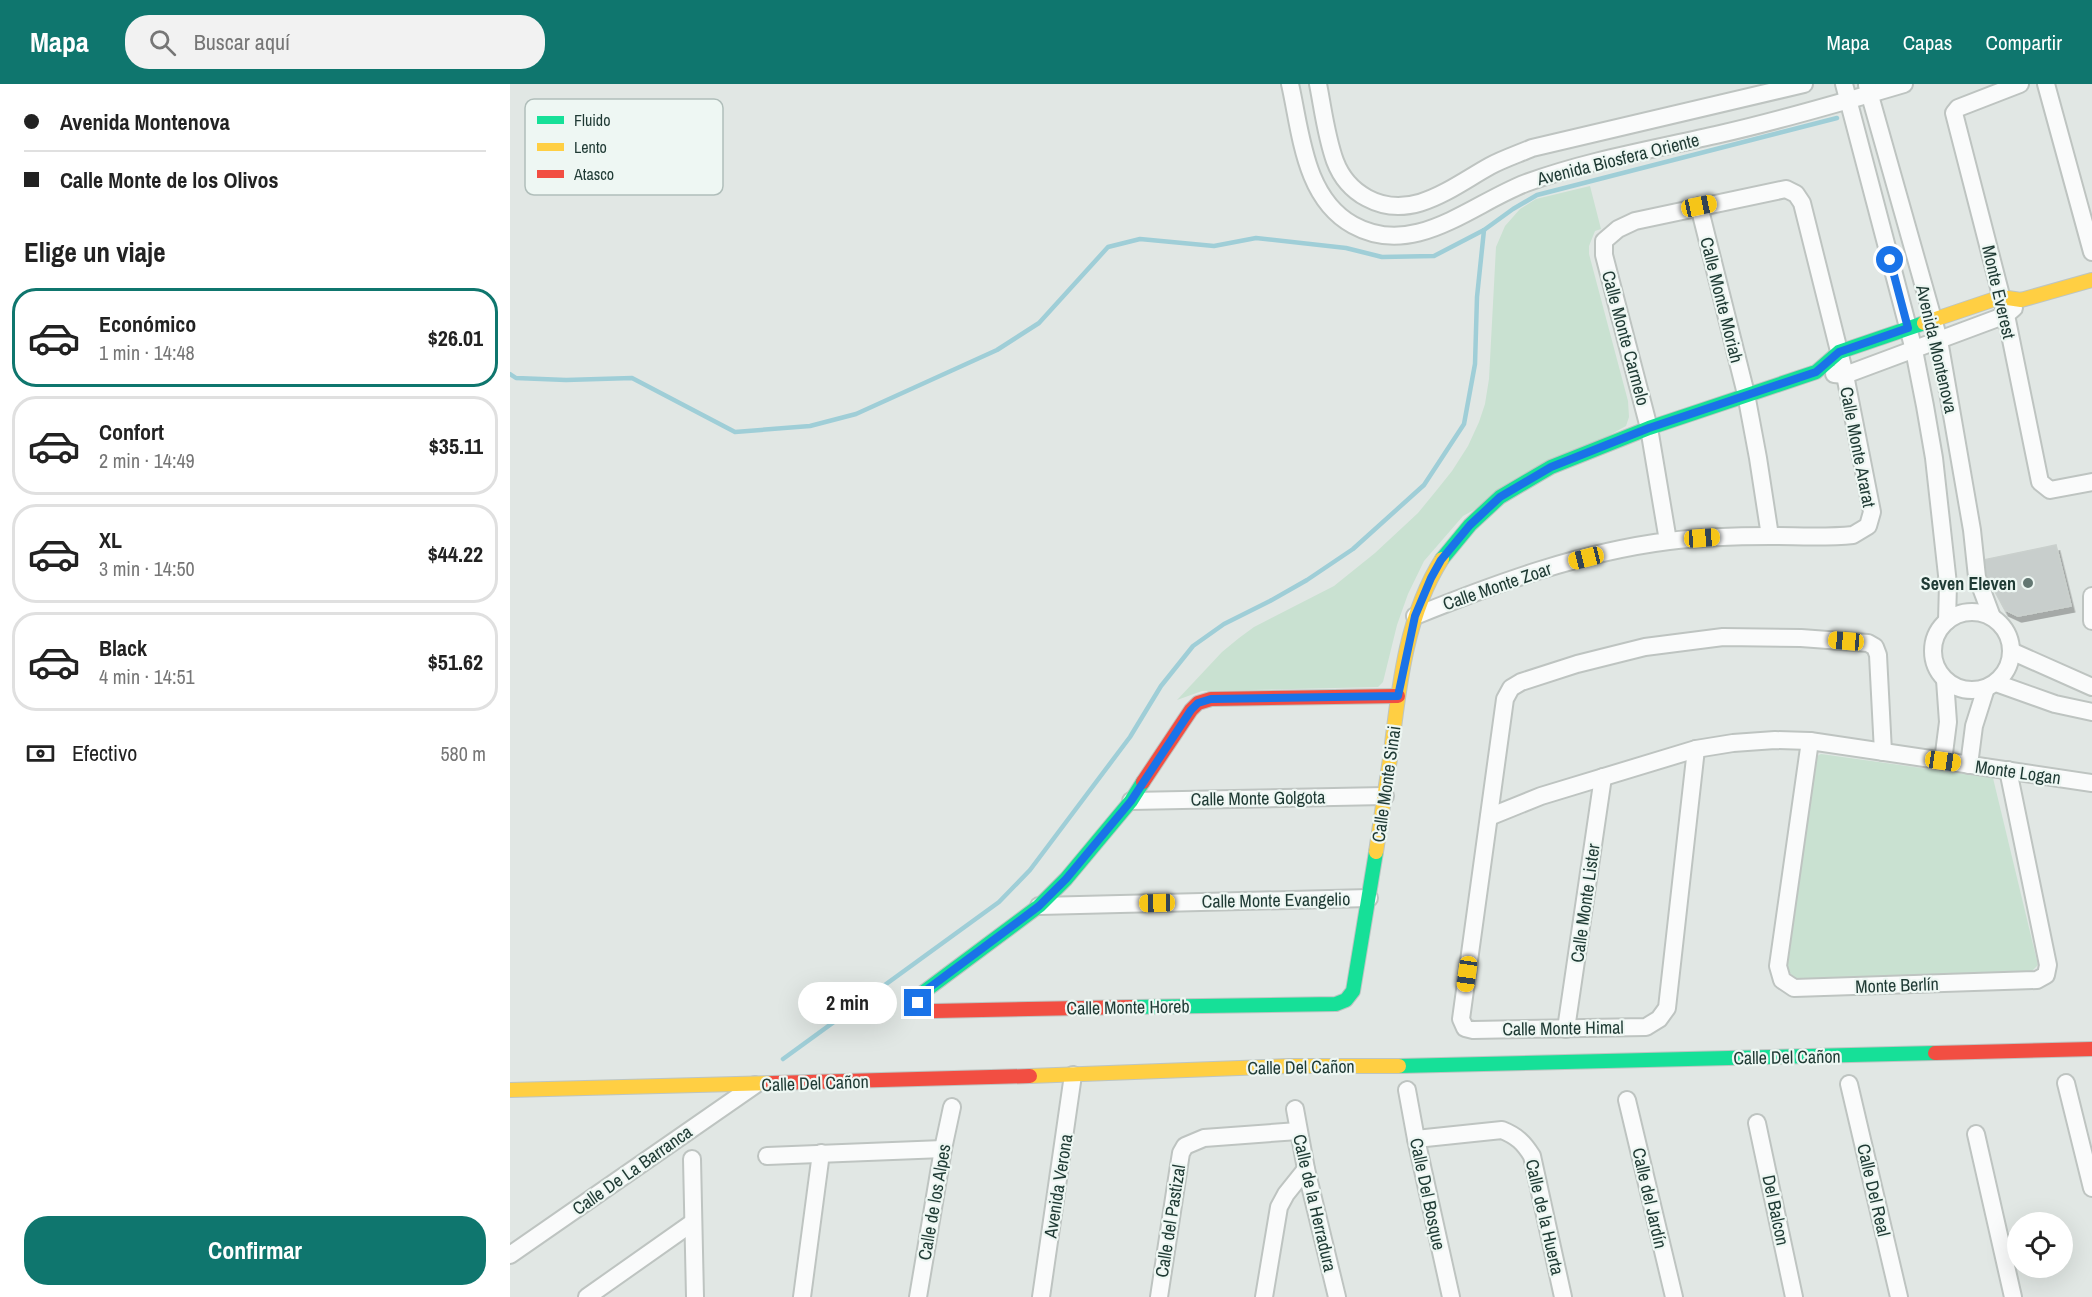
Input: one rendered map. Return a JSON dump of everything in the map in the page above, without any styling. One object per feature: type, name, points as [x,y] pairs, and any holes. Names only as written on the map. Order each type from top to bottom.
[{"type":"street","name":"Avenida Biosfera Oriente","points":[[1290,84],[1307,160],[1323,198],[1352,224],[1368,231],[1390,235],[1410,235],[1433,229],[1515,187],[1571,168],[1721,134],[1846,92],[1904,84]]},
{"type":"street","name":"Avenida Biosfera Oriente","points":[[1318,84],[1329,140],[1335,161],[1343,177],[1355,192],[1391,207],[1420,204],[1491,166],[1532,148],[1804,84]]},
{"type":"street","name":"Monte Everest","points":[[2020,84],[1983,100],[1961,106],[1954,113],[2006,315],[2040,482],[2050,490],[2092,482]]},
{"type":"street","points":[[2046,84],[2092,252]]},
{"type":"street","name":"Avenida Montenova","points":[[1868,89],[1939,340],[1970,518],[1977,577],[1992,617]]},
{"type":"street","name":"Avenida Montenova","points":[[1846,92],[1914,350],[1935,458],[1948,584],[1947,621]]},
{"type":"street","name":"Calle Monte Ararat","points":[[1699,206],[1780,189],[1791,190],[1802,203],[1845,375],[1872,512],[1871,522],[1864,530]]},
{"type":"street","name":"Calle Monte Carmelo","points":[[1668,541],[1649,428],[1604,255],[1604,242],[1624,225],[1699,206]]},
{"type":"street","name":"Calle Monte Moriah","points":[[1699,206],[1746,394],[1757,447],[1770,536]]},
{"type":"street","points":[[1816,372],[1839,352],[1908,328],[2001,297],[2021,300],[2092,280]]},
{"type":"street","points":[[1816,372],[1845,375],[2006,315],[2021,300]]},
{"type":"street","name":"Calle Monte Sinai","points":[[1341,1003],[1349,998],[1353,991],[1385,795],[1398,696],[1415,616],[1423,594],[1441,560],[1470,525],[1500,497],[1551,467],[1649,428],[1816,372]]},
{"type":"street","name":"Calle Monte Zoar","points":[[1415,616],[1498,584],[1604,553],[1668,541],[1770,536],[1843,536],[1864,530]]},
{"type":"street","points":[[2092,596],[2092,621]]},
{"type":"street","points":[[1969,612],[1992,617],[2006,632],[2011,651],[2010,663],[2004,674],[1991,685],[1975,690],[1964,690],[1954,686],[1938,671],[1933,650],[1940,629],[1957,615],[1969,612]]},
{"type":"street","points":[[1489,816],[1505,699],[1511,688],[1521,682],[1577,664],[1645,647],[1723,638],[1801,638],[1868,643],[1875,647],[1878,655],[1883,752]]},
{"type":"street","points":[[2011,651],[2092,687]]},
{"type":"street","points":[[1943,761],[1948,722],[1945,680]]},
{"type":"street","points":[[1991,685],[2055,704],[2092,712]]},
{"type":"street","points":[[1969,765],[1974,726],[1991,685]]},
{"type":"street","points":[[1039,906],[1088,855],[1131,801],[1191,710],[1198,703],[1211,699],[1398,696]]},
{"type":"street","name":"Monte Logan","points":[[1489,816],[1541,796],[1696,749],[1732,743],[1775,740],[1810,741],[2092,783]]},
{"type":"street","name":"Monte Berlín","points":[[1810,741],[1778,966],[1782,980],[1794,988],[2037,980],[2046,975],[2048,965],[2008,771]]},
{"type":"street","name":"Calle Monte Himal","points":[[1489,816],[1461,1019],[1465,1028],[1473,1030],[1646,1027],[1659,1019],[1667,1008],[1696,749]]},
{"type":"street","name":"Calle Monte Lister","points":[[1566,1029],[1603,777]]},
{"type":"street","name":"Calle Monte Golgota","points":[[1131,801],[1385,795]]},
{"type":"street","name":"Calle Monte Evangelio","points":[[1039,906],[1369,898]]},
{"type":"street","name":"Calle Monte Horeb","points":[[1039,906],[921,994],[918,1003],[921,1008],[927,1011],[1341,1003]]},
{"type":"street","name":"Calle Del Cañon","points":[[510,1090],[1074,1075],[1288,1066],[1398,1066],[2092,1049]]},
{"type":"street","name":"Avenida Verona","points":[[1041,1297],[1074,1075]]},
{"type":"street","name":"Calle Del Real","points":[[1849,1083],[1899,1297]]},
{"type":"street","points":[[2066,1083],[2092,1188]]},
{"type":"street","name":"Calle De La Barranca","points":[[510,1255],[755,1084]]},
{"type":"street","name":"Calle Del Bosque","points":[[1407,1090],[1451,1297]]},
{"type":"street","name":"Calle del Jardín","points":[[1628,1100],[1674,1297]]},
{"type":"street","name":"Calle de los Alpes","points":[[918,1297],[952,1107]]},
{"type":"street","name":"Calle de la Herradura","points":[[1295,1109],[1306,1169],[1337,1297]]},
{"type":"street","name":"Del Balcon","points":[[1757,1123],[1794,1297]]},
{"type":"street","name":"Calle de la Huerta","points":[[1416,1139],[1502,1130],[1513,1134],[1525,1144],[1532,1156],[1563,1297]]},
{"type":"street","name":"Calle del Pastizal","points":[[1159,1297],[1181,1153],[1185,1146],[1204,1138],[1298,1131]]},
{"type":"street","points":[[1976,1134],[2013,1297]]},
{"type":"street","points":[[767,1156],[943,1149]]},
{"type":"street","points":[[801,1297],[821,1154]]},
{"type":"street","points":[[692,1159],[695,1297]]},
{"type":"street","points":[[1264,1297],[1279,1207],[1286,1194],[1306,1169]]},
{"type":"street","points":[[587,1297],[692,1223]]},
{"type":"green space","points":[[1590,186],[1601,229],[1595,231],[1589,246],[1589,254],[1628,401],[1629,417],[1626,426],[1463,516],[1424,561],[1408,594],[1397,625],[1383,682],[1378,687],[1202,691],[1177,700],[1222,652],[1239,638],[1254,627],[1334,586],[1375,553],[1418,513],[1436,491],[1468,446],[1485,404],[1489,379],[1496,247],[1505,226],[1520,209],[1536,199]]},
{"type":"green space","points":[[1821,754],[1993,778],[2038,965],[2029,974],[1796,981],[1787,969],[1815,757]]},
{"type":"building","name":"Seven Eleven","points":[[2056,545],[2071,606],[2018,616],[2005,610],[1987,576],[1983,560]]},
{"type":"waterway","points":[[510,374],[516,378],[566,380],[632,378],[735,432],[810,426],[856,414],[997,350],[1039,323],[1108,247],[1140,239],[1214,246],[1256,238],[1346,248],[1382,257],[1434,256],[1484,230],[1537,195],[1837,118]]},
{"type":"waterway","points":[[783,1059],[999,902],[1030,870],[1130,737],[1161,686],[1193,646],[1224,624],[1307,580],[1353,549],[1424,485],[1464,424],[1475,364],[1477,297],[1484,230]]},
{"type":"traffic: fast","points":[[1442,559],[1470,525],[1500,497],[1551,467],[1649,428],[1816,372],[1839,352],[1924,323]]},
{"type":"traffic: fast","points":[[934,1011],[927,1011],[919,1006],[918,999],[921,994],[1039,906],[1066,879],[1131,801],[1143,782]]},
{"type":"traffic: fast","points":[[1132,1007],[1336,1004],[1346,1000],[1353,991],[1376,852]]},
{"type":"traffic: fast","points":[[1399,1066],[1935,1053]]},
{"type":"traffic: slow","points":[[1924,323],[2001,297],[2021,300],[2092,280]]},
{"type":"traffic: slow","points":[[1376,852],[1406,652],[1420,604],[1442,559]]},
{"type":"traffic: slow","points":[[1030,1076],[1289,1066],[1399,1066]]},
{"type":"traffic: slow","points":[[510,1090],[772,1083]]},
{"type":"traffic: jam","points":[[1143,782],[1198,703],[1211,699],[1398,696]]},
{"type":"traffic: jam","points":[[934,1011],[1132,1007]]},
{"type":"traffic: jam","points":[[1935,1053],[2092,1049]]},
{"type":"traffic: jam","points":[[772,1083],[1030,1076]]},
{"type":"place","name":"Seven Eleven","points":[[2028,583]]},
{"type":"route","points":[[918,1003],[921,994],[1039,906],[1066,879],[1131,801],[1191,710],[1198,703],[1211,699],[1398,696],[1415,616],[1431,578],[1441,560],[1470,525],[1500,497],[1551,467],[1649,428],[1816,372],[1839,352],[1908,328],[1890,260]]}]
